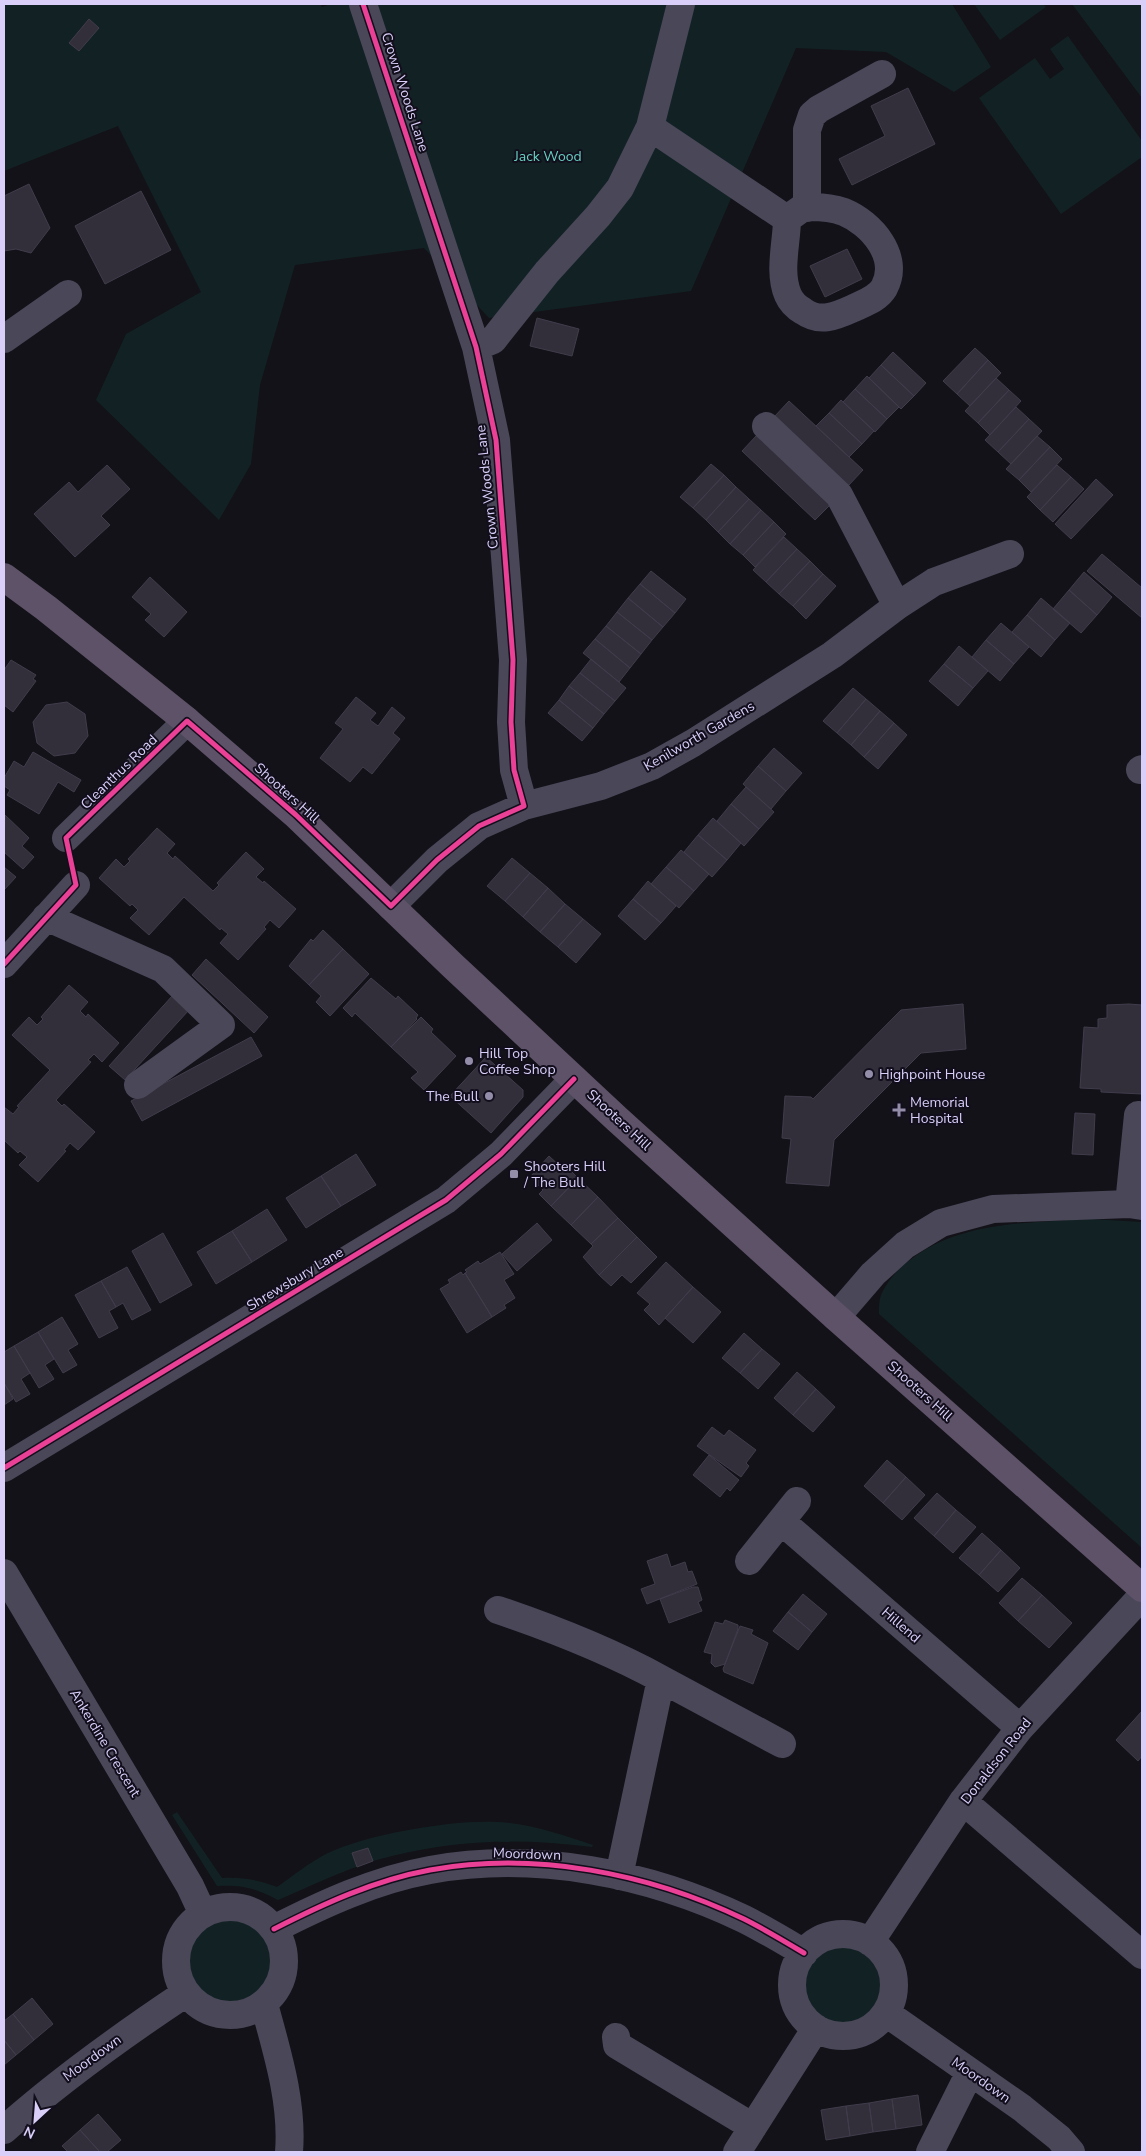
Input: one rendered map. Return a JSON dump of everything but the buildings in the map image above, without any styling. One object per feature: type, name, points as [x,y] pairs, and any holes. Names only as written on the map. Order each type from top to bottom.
[{"type":"main road","name":"Shooters Hill","points":[[4,577],[187,720],[296,815],[574,1079],[836,1317],[1142,1588]]},
{"type":"street","name":"Crown Woods Lane","points":[[363,4],[476,347],[496,440],[514,660],[511,722],[514,770],[524,806]]},
{"type":"street","points":[[476,347],[493,340],[547,272],[614,195],[636,159],[650,127],[681,4]]},
{"type":"street","points":[[650,127],[797,213],[807,130],[812,115],[882,74]]},
{"type":"street","points":[[4,339],[68,294]]},
{"type":"street","points":[[766,426],[839,495],[897,606]]},
{"type":"street","name":"Kenilworth Gardens","points":[[391,906],[437,860],[479,826],[524,806],[601,786],[652,766],[693,743],[832,655],[897,606],[934,582],[1010,554]]},
{"type":"street","name":"Cleanthus Road","points":[[66,838],[187,720]]},
{"type":"street","points":[[4,964],[76,885]]},
{"type":"street","points":[[46,918],[162,969],[221,1025],[138,1085]]},
{"type":"street","name":"Shrewsbury Lane","points":[[5,1464],[446,1200],[501,1154],[574,1079]]},
{"type":"street","points":[[836,1317],[873,1274],[905,1245],[941,1223],[993,1209],[1136,1205],[1138,1115]]},
{"type":"street","name":"Hillend","points":[[749,1561],[789,1511],[1020,1728]]},
{"type":"street","name":"Ankerdine Crescent","points":[[4,1573],[190,1886],[203,1914]]},
{"type":"street","name":"Donaldson Road","points":[[870,1942],[963,1801],[1020,1728],[1142,1596]]},
{"type":"street","points":[[498,1610],[554,1629],[621,1657],[782,1744]]},
{"type":"street","points":[[619,1876],[661,1679]]},
{"type":"street","points":[[963,1801],[1142,1955]]},
{"type":"street","name":"Moordown","points":[[274,1929],[320,1905],[373,1885],[429,1870],[486,1864],[556,1865],[619,1876],[678,1892],[744,1919],[804,1953]]},
{"type":"street","points":[[234,1906],[257,1914],[274,1929],[282,1944],[284,1960],[282,1977],[275,1991],[264,2004],[249,2012],[231,2015],[214,2013],[198,2005],[186,1993],[179,1979],[176,1965],[177,1949],[182,1935],[191,1923],[203,1914],[218,1908],[234,1906]]},
{"type":"street","points":[[842,1934],[857,1936],[870,1942],[882,1952],[891,1966],[894,1982],[892,1998],[886,2013],[872,2027],[854,2035],[834,2035],[816,2028],[803,2017],[795,2002],[792,1985],[795,1968],[804,1953],[814,1943],[842,1934]]},
{"type":"street","name":"Moordown","points":[[4,2130],[49,2090],[116,2040],[186,1993]]},
{"type":"street","points":[[264,2004],[283,2075],[290,2139],[289,2152]]},
{"type":"street","name":"Moordown","points":[[886,2013],[1022,2108],[1059,2138],[1071,2152]]},
{"type":"street","points":[[736,2152],[816,2028]]},
{"type":"street","points":[[616,2037],[617,2044],[753,2127]]},
{"type":"street","points":[[930,2152],[970,2072]]},
{"type":"green space","name":"Jack Wood","points":[[4,4],[320,4],[322,7],[331,4],[952,4],[991,67],[954,92],[886,52],[796,48],[691,291],[489,318],[424,248],[295,265],[260,385],[251,464],[219,520],[96,400],[126,334],[201,292],[118,126],[4,171]]},
{"type":"green space","points":[[974,4],[1043,4],[1046,7],[1000,40]]},
{"type":"green space","points":[[1072,4],[1142,4],[1142,98]]},
{"type":"green space","points":[[1068,36],[1142,141],[1142,157],[1061,214],[979,98],[1035,58],[1050,79],[1064,69],[1050,49]]},
{"type":"green space","points":[[1090,1219],[1142,1222],[1142,1548],[879,1314],[879,1302],[886,1285],[897,1271],[930,1247],[973,1231],[996,1226]]},
{"type":"green space","points":[[177,1812],[222,1878],[264,1882],[277,1887],[315,1860],[345,1846],[387,1834],[434,1826],[478,1822],[508,1823],[545,1830],[593,1845],[592,1847],[516,1841],[468,1843],[418,1850],[363,1864],[278,1900],[249,1888],[217,1886],[172,1815]]},
{"type":"green space","points":[[223,1918],[239,1918],[248,1921],[262,1930],[271,1944],[274,1961],[271,1978],[262,1992],[248,2001],[239,2004],[223,2004],[207,1997],[195,1985],[188,1969],[188,1953],[195,1937],[207,1925]]},
{"type":"green space","points":[[844,1945],[859,1948],[872,1957],[881,1970],[884,1985],[881,2000],[872,2013],[859,2022],[844,2025],[829,2022],[816,2013],[807,2000],[804,1985],[807,1970],[816,1957],[829,1948]]},
{"type":"cycle path","points":[[4,964],[76,885],[66,838],[187,721],[296,815],[391,906],[437,860],[479,826],[524,806],[514,770],[511,722],[513,660],[496,440],[476,347],[363,4]]},
{"type":"cycle path","points":[[4,1468],[446,1200],[501,1154],[574,1079]]},
{"type":"cycle path","points":[[274,1929],[330,1902],[369,1886],[410,1874],[470,1865],[510,1863],[590,1870],[630,1878],[669,1889],[744,1919],[804,1953]]},
{"type":"place","name":"Hill Top Coffee Shop","points":[[469,1061]]},
{"type":"place","name":"Highpoint House","points":[[869,1074]]},
{"type":"place","name":"The Bull","points":[[489,1096]]},
{"type":"place","name":"Memorial Hospital","points":[[899,1110]]},
{"type":"place","name":"Shooters Hill / The Bull","points":[[514,1174]]}]
